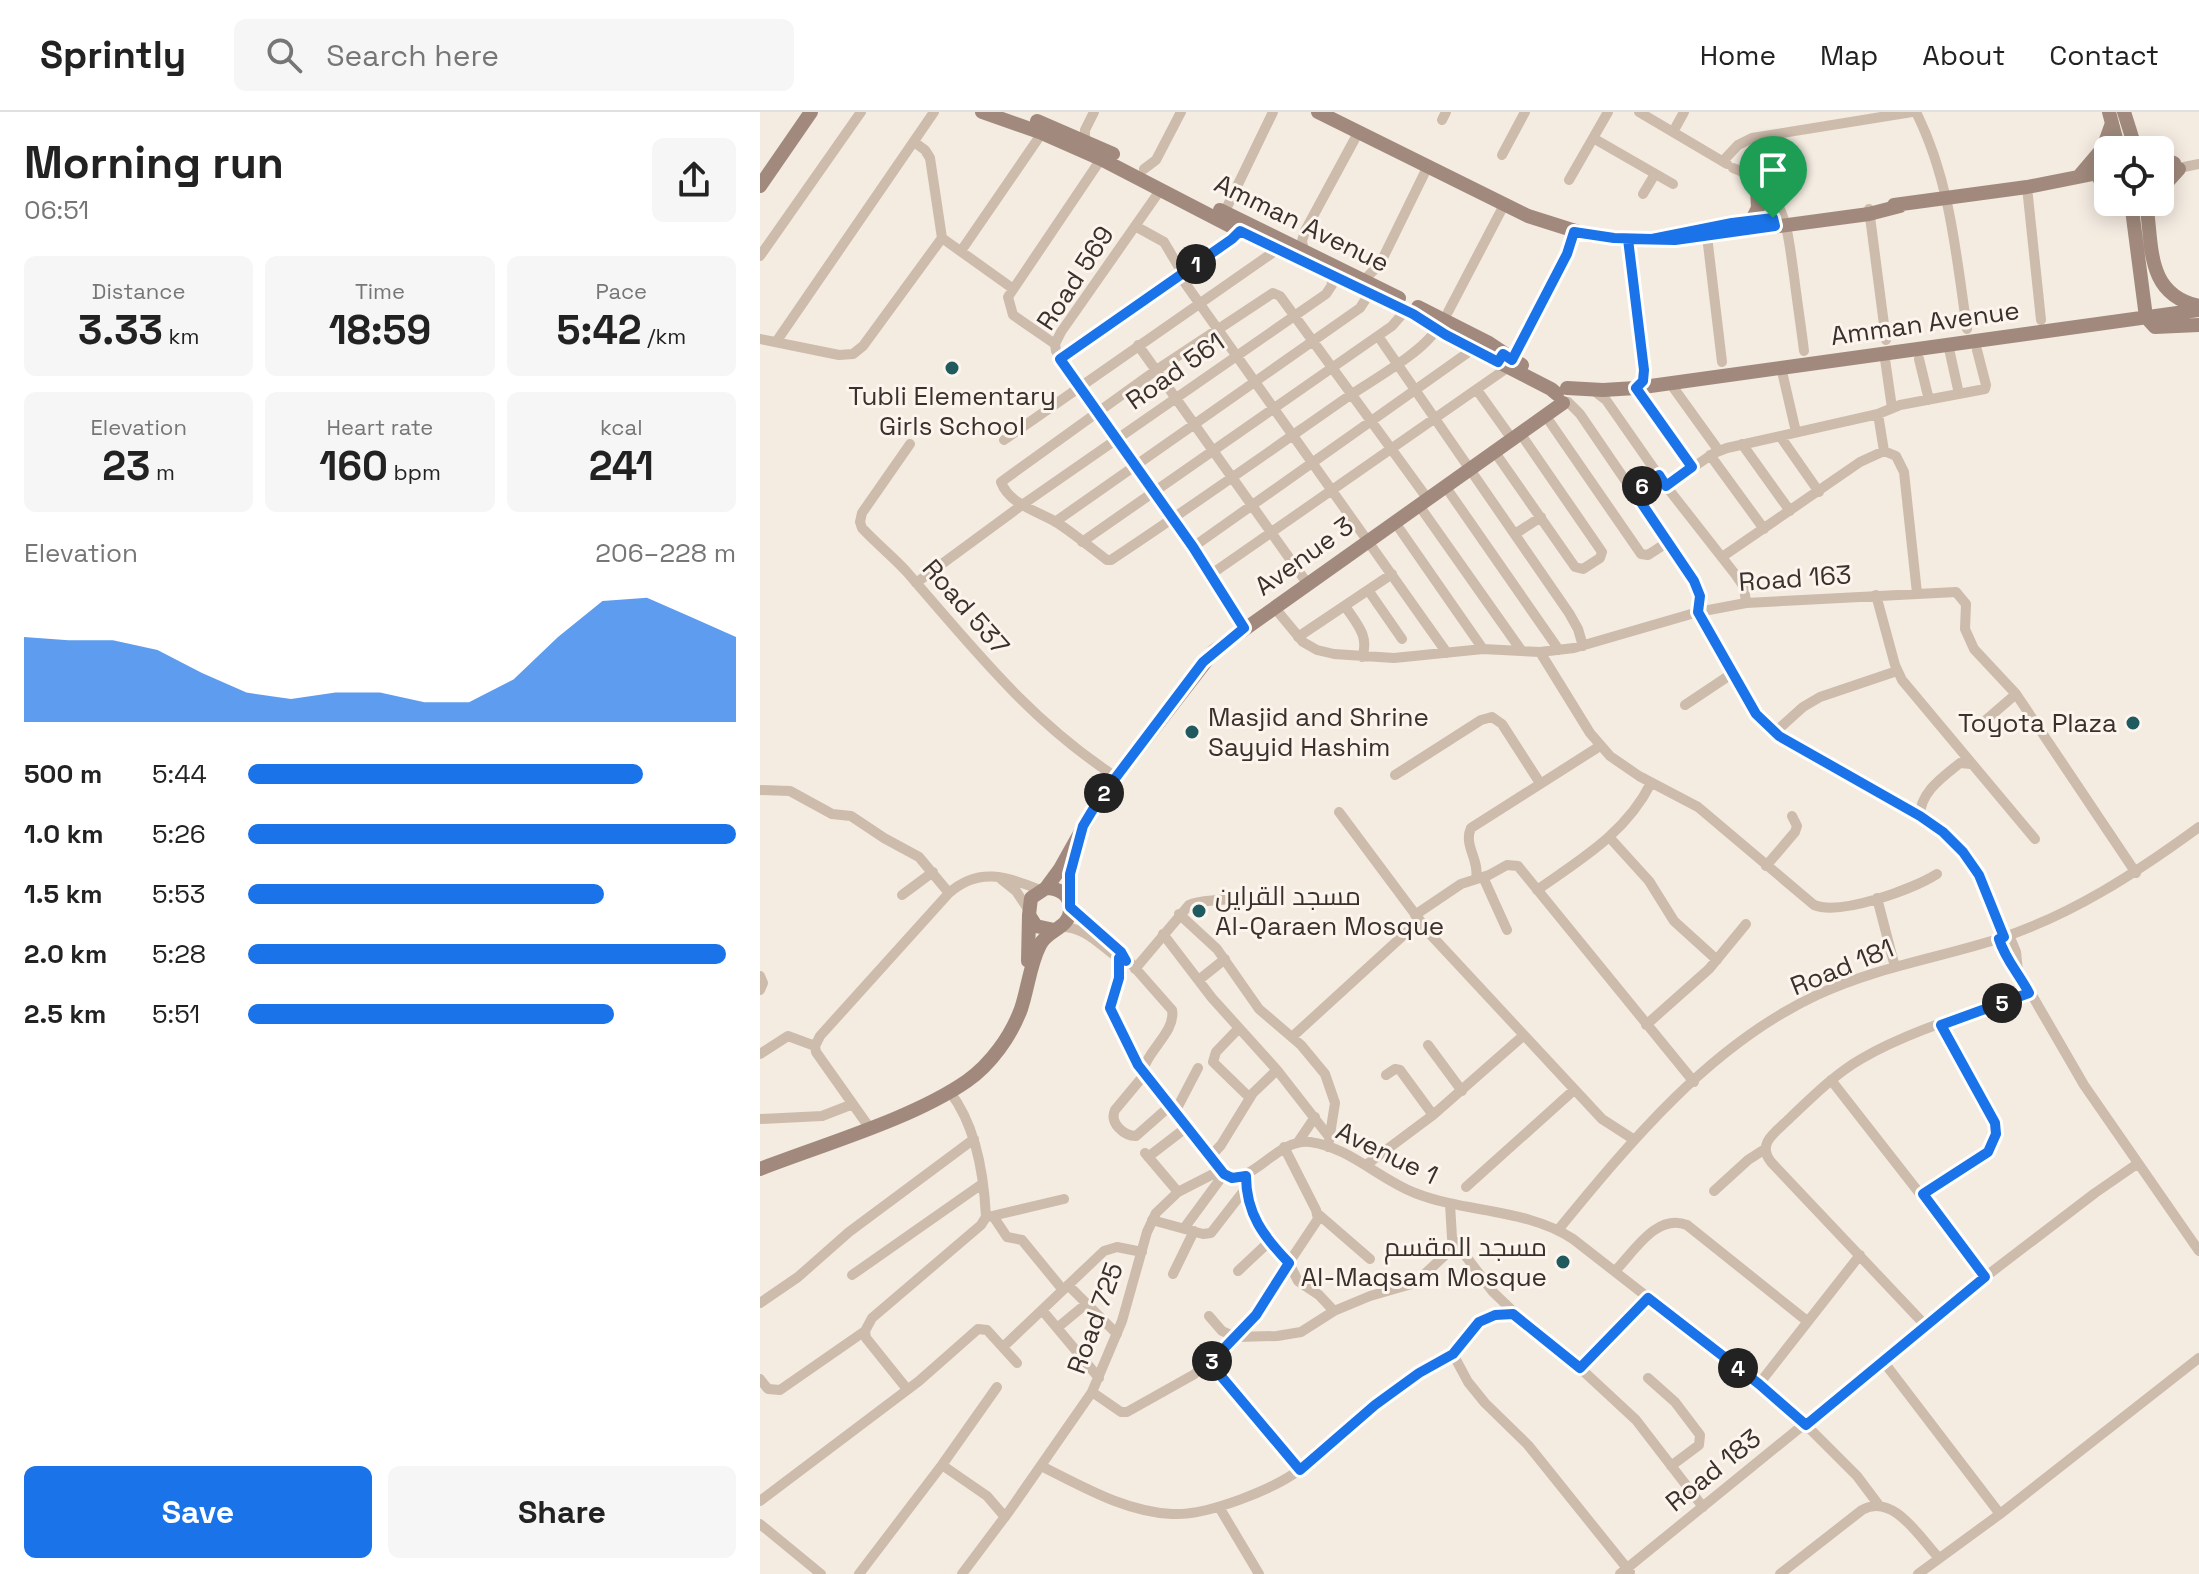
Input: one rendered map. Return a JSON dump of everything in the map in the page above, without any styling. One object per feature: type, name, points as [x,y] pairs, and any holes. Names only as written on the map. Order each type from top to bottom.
[{"type":"street","points":[[760,186],[811,112]]},
{"type":"street","points":[[760,256],[861,112]]},
{"type":"street","name":"Amman Avenue","points":[[982,112],[1144,169],[1195,198],[1304,251],[1436,329],[1473,349],[1505,361],[1564,395],[1781,367],[1885,346],[1948,344],[2199,308]]},
{"type":"street","name":"Amman Avenue","points":[[1013,112],[1085,140],[1161,189],[1240,231],[1331,275],[1366,287],[1489,343],[1505,361]]},
{"type":"street","points":[[1085,140],[1085,130],[1094,112]]},
{"type":"street","points":[[1144,169],[1156,160],[1181,112]]},
{"type":"street","points":[[1228,205],[1273,112]]},
{"type":"street","points":[[1318,112],[1427,168],[1551,225],[1574,232],[1628,239],[1675,240],[1707,236],[1780,221],[1869,211],[2073,178],[2094,179]]},
{"type":"street","points":[[1502,155],[1525,112]]},
{"type":"street","points":[[1569,180],[1608,112]]},
{"type":"street","points":[[1639,112],[1733,168],[1757,189],[1780,221]]},
{"type":"street","points":[[1673,132],[1684,112]]},
{"type":"street","points":[[1723,161],[1738,145],[1752,138],[1914,112],[1932,147],[1948,198],[1967,329]]},
{"type":"street","points":[[2124,112],[2132,136]]},
{"type":"street","points":[[776,342],[932,113]]},
{"type":"street","points":[[2073,178],[2103,148],[2110,117]]},
{"type":"street","points":[[961,251],[1042,133]]},
{"type":"street","points":[[1304,251],[1302,241],[1305,231],[1358,133]]},
{"type":"street","points":[[1593,138],[1673,184]]},
{"type":"street","points":[[760,339],[839,355],[853,354],[863,346],[942,238],[930,158],[914,142]]},
{"type":"street","points":[[1055,344],[1013,315],[1008,302],[1012,288],[1104,155]]},
{"type":"street","points":[[2174,164],[2197,164]]},
{"type":"street","points":[[1055,522],[1360,308],[1366,287],[1427,168]]},
{"type":"street","points":[[1733,168],[1751,175],[1767,188],[1780,221],[1804,351]]},
{"type":"street","points":[[1643,194],[1655,174]]},
{"type":"street","points":[[2027,187],[2041,320]]},
{"type":"street","name":"Road 569","points":[[1161,189],[1055,344],[1060,359],[1193,547],[1244,628]]},
{"type":"street","points":[[1752,220],[1759,202],[1757,189]]},
{"type":"street","points":[[1448,312],[1504,205]]},
{"type":"street","points":[[1869,211],[1892,408]]},
{"type":"street","points":[[2139,216],[2141,283],[2146,317]]},
{"type":"street","points":[[2142,216],[2159,281],[2176,299],[2199,308]]},
{"type":"street","points":[[1652,239],[1752,220],[1780,221]]},
{"type":"street","points":[[1135,226],[1164,242],[1199,303],[1447,653]]},
{"type":"street","points":[[1060,359],[1240,231]]},
{"type":"street","points":[[1210,575],[1477,390],[1505,361],[1567,254],[1574,232]]},
{"type":"street","points":[[1707,236],[1722,362]]},
{"type":"street","points":[[942,238],[1012,288]]},
{"type":"street","points":[[1628,239],[1644,370],[1643,381],[1636,388],[1692,467]]},
{"type":"street","points":[[1004,440],[1278,249]]},
{"type":"street","name":"Road 561","points":[[916,583],[1022,505],[1295,316],[1330,290],[1331,275]]},
{"type":"street","points":[[2110,322],[2132,303],[2141,283]]},
{"type":"street","points":[[1436,329],[1425,343],[1397,363],[1352,394],[1293,434],[1173,519],[1111,560],[1055,522],[1022,505],[1001,486],[1007,476],[1217,328],[1269,295],[1278,294],[1314,340],[1352,394],[1392,448],[1521,650]]},
{"type":"street","points":[[1082,542],[1378,336],[1405,311]]},
{"type":"street","name":"Amman Avenue","points":[[2146,317],[2155,327],[2199,325]]},
{"type":"street","points":[[1378,336],[1574,621],[1583,646]]},
{"type":"street","points":[[1948,344],[1959,394]]},
{"type":"street","points":[[1138,345],[1307,583]]},
{"type":"street","points":[[1193,547],[1473,349]]},
{"type":"street","points":[[1666,486],[1715,453],[1742,444],[1986,388],[1977,350]]},
{"type":"street","points":[[1919,359],[1929,400]]},
{"type":"street","points":[[1781,367],[1796,432]]},
{"type":"street","points":[[1670,383],[1764,529]]},
{"type":"street","points":[[1477,390],[1516,436],[1602,552],[1600,558],[1578,570],[1494,451]]},
{"type":"street","points":[[1593,390],[1606,400],[1666,486],[1744,587],[1746,603]]},
{"type":"street","points":[[1564,395],[1697,586],[1700,596],[1698,612],[1756,714],[1774,733],[1920,816],[1953,842],[1976,869],[2004,937],[2016,952],[2018,971],[2029,993],[2084,1085],[2199,1251]]},
{"type":"street","name":"Avenue 3","points":[[1043,889],[1060,869],[1083,826],[1116,777],[1208,656],[1545,415],[1564,395]]},
{"type":"street","points":[[1878,414],[1884,451]]},
{"type":"street","points":[[1545,415],[1641,554],[1648,555],[1668,542]]},
{"type":"street","points":[[1780,436],[1819,492]]},
{"type":"street","name":"Road 537","points":[[910,444],[862,513],[862,528],[916,583],[1006,687],[1080,753],[1116,777]]},
{"type":"street","points":[[1742,444],[1790,511]]},
{"type":"street","points":[[1722,557],[1860,462],[1884,451],[1896,456],[1904,472],[1917,593]]},
{"type":"street","points":[[1634,492],[1659,475]]},
{"type":"street","points":[[1445,486],[1559,650]]},
{"type":"street","points":[[1515,534],[1541,517]]},
{"type":"street","points":[[1394,521],[1483,649]]},
{"type":"street","points":[[1274,607],[1298,637],[1392,574]]},
{"type":"street","points":[[1368,590],[1402,639]]},
{"type":"street","name":"Road 163","points":[[1298,637],[1310,647],[1325,653],[1362,657],[1394,658],[1483,649],[1540,652],[1583,646],[1698,612],[1746,603],[1951,591],[1961,595],[1966,604],[1965,629],[1970,643],[2016,694]]},
{"type":"street","points":[[1876,595],[1897,671],[1907,687],[2035,839]]},
{"type":"street","points":[[1345,606],[1364,635],[1366,645],[1362,657]]},
{"type":"street","points":[[1540,652],[1600,746],[1628,769],[1691,802],[1804,899],[1820,908],[1839,908],[1877,898],[1915,886],[1937,874]]},
{"type":"street","points":[[1774,733],[1814,700],[1897,671]]},
{"type":"street","points":[[1685,705],[1733,673]]},
{"type":"street","points":[[1987,719],[2016,694],[2136,873]]},
{"type":"street","points":[[1395,775],[1484,718],[1492,717],[1502,724],[1540,783]]},
{"type":"street","points":[[1507,930],[1480,878],[1468,840],[1471,828],[1600,746]]},
{"type":"street","points":[[1920,816],[1926,793],[1960,763],[1971,764]]},
{"type":"street","points":[[1537,890],[1610,838],[1633,813],[1651,783]]},
{"type":"street","points":[[760,790],[790,791],[832,814],[851,816],[919,857],[949,893]]},
{"type":"street","points":[[1339,812],[1417,918],[1574,1090],[1609,1125],[1633,1139]]},
{"type":"street","points":[[1766,866],[1795,832],[1797,826],[1792,816]]},
{"type":"street","name":"Avenue 3","points":[[1070,904],[1073,860],[1083,826]]},
{"type":"street","name":"Road 181","points":[[1558,1230],[1633,1139],[1740,1040],[1816,995],[1895,967],[2004,937],[2099,896],[2199,827]]},
{"type":"street","points":[[1610,838],[1649,881],[1674,921],[1717,960]]},
{"type":"street","points":[[1292,1037],[1417,918],[1461,884],[1514,865],[1521,868],[1694,1082]]},
{"type":"street","points":[[902,895],[933,872]]},
{"type":"street","points":[[869,1127],[816,1052],[815,1046],[820,1036],[949,893],[971,878],[990,876],[1060,891],[1121,952],[1119,978],[1110,1008],[1131,1054],[1222,1172],[1232,1178],[1246,1176],[1251,1211],[1269,1242],[1289,1263],[1298,1281],[1319,1295],[1334,1311]]},
{"type":"street","points":[[999,878],[1016,891],[1036,926],[1057,929],[1072,927],[1082,931],[1135,969],[1168,1003],[1174,1016],[1147,1059],[1144,1072],[1115,1110],[1112,1116],[1114,1123],[1136,1136],[1173,1109],[1198,1068]]},
{"type":"street","points":[[1027,985],[1028,912],[1031,898],[1043,889]]},
{"type":"street","points":[[1135,969],[1179,914],[1196,902],[1266,898]]},
{"type":"street","points":[[1877,898],[1895,967]]},
{"type":"street","points":[[760,1169],[950,1092],[981,1070],[1014,1025],[1039,947],[1068,918],[1070,904]]},
{"type":"street","points":[[1179,914],[1208,939],[1259,1009],[1292,1037],[1330,1083],[1335,1103],[1329,1142]]},
{"type":"street","points":[[1646,1025],[1717,960],[1746,924]]},
{"type":"street","points":[[1163,934],[1315,1117],[1329,1142]]},
{"type":"street","points":[[1200,979],[1225,959]]},
{"type":"street","points":[[760,976],[763,983],[760,990]]},
{"type":"street","points":[[1926,1326],[1771,1162],[1764,1153],[1765,1149],[1772,1135],[1831,1080],[1860,1059],[1898,1040],[2029,993]]},
{"type":"street","points":[[1923,1194],[1988,1152],[1996,1134],[1995,1123],[1941,1025]]},
{"type":"street","points":[[1239,1028],[1216,1052],[1213,1062],[1250,1098]]},
{"type":"street","points":[[1366,1165],[1433,1115],[1524,1035]]},
{"type":"street","points":[[760,1054],[788,1036],[815,1046]]},
{"type":"street","points":[[1428,1045],[1462,1091]]},
{"type":"street","points":[[1386,1075],[1395,1069],[1400,1070],[1433,1115]]},
{"type":"street","points":[[1210,1157],[1250,1098],[1277,1070]]},
{"type":"street","points":[[1831,1080],[1985,1277]]},
{"type":"street","points":[[1466,1187],[1574,1090]]},
{"type":"street","points":[[950,1092],[963,1111],[974,1139],[989,1216],[1006,1236],[1020,1239],[1117,1334]]},
{"type":"street","points":[[760,1119],[822,1116],[853,1104]]},
{"type":"street","points":[[1298,1142],[1315,1117]]},
{"type":"street","points":[[1178,1192],[1146,1155],[1187,1127]]},
{"type":"street","points":[[760,1303],[798,1277],[849,1232],[974,1139]]},
{"type":"street","name":"Avenue 1","points":[[1246,1176],[1284,1147],[1298,1142],[1329,1142],[1410,1191],[1450,1204],[1450,1230],[1456,1245]]},
{"type":"street","points":[[1284,1147],[1318,1214],[1370,1259]]},
{"type":"street","points":[[1714,1191],[1765,1149]]},
{"type":"street","points":[[1382,1175],[1385,1153]]},
{"type":"street","name":"Road 183","points":[[1626,1572],[1985,1277],[2137,1164]]},
{"type":"street","points":[[1173,1274],[1189,1229],[1222,1172]]},
{"type":"street","name":"Road 725","points":[[962,1574],[1092,1392],[1117,1334],[1152,1220],[1178,1192],[1222,1172]]},
{"type":"street","points":[[852,1275],[982,1184]]},
{"type":"street","points":[[1152,1220],[1207,1235],[1215,1231],[1246,1188]]},
{"type":"street","points":[[760,1379],[771,1390],[780,1390],[865,1331],[872,1318],[989,1216],[1064,1199]]},
{"type":"street","points":[[1450,1204],[1517,1217],[1558,1230],[1615,1271],[1759,1384],[1806,1425],[1857,1476],[1878,1504],[1894,1510],[1939,1558]]},
{"type":"street","points":[[1092,1392],[1121,1412],[1127,1412],[1210,1363],[1261,1308],[1317,1223],[1318,1214]]},
{"type":"street","points":[[1615,1271],[1655,1229],[1663,1223],[1678,1221],[1807,1321]]},
{"type":"street","points":[[1238,1271],[1269,1242]]},
{"type":"street","points":[[1209,1316],[1222,1331],[1236,1337],[1301,1332],[1334,1311],[1370,1296],[1407,1287],[1456,1245],[1513,1314],[1580,1368],[1636,1420],[1703,1507]]},
{"type":"street","points":[[1003,1347],[1108,1249],[1122,1247],[1142,1252]]},
{"type":"street","points":[[1759,1384],[1860,1255]]},
{"type":"street","points":[[1580,1368],[1648,1298]]},
{"type":"street","points":[[1057,1328],[1086,1304]]},
{"type":"street","points":[[1042,1310],[1099,1378]]},
{"type":"street","points":[[1041,1466],[1106,1497],[1148,1511],[1196,1513],[1219,1507],[1300,1470],[1375,1405],[1419,1373],[1453,1354],[1479,1322],[1495,1315],[1513,1314]]},
{"type":"street","points":[[760,1501],[907,1389],[978,1329],[987,1330],[1017,1363]]},
{"type":"street","points":[[865,1331],[872,1346],[907,1389]]},
{"type":"street","points":[[1453,1354],[1468,1382],[1528,1445],[1626,1572]]},
{"type":"street","points":[[1918,1574],[2000,1514],[2199,1358]]},
{"type":"street","points":[[1883,1361],[2000,1514]]},
{"type":"street","points":[[1210,1363],[1300,1470]]},
{"type":"street","points":[[1648,1378],[1675,1402],[1700,1435],[1699,1445],[1671,1466]]},
{"type":"street","points":[[859,1574],[997,1387]]},
{"type":"street","points":[[942,1465],[987,1496],[1005,1517]]},
{"type":"street","points":[[987,1496],[1014,1505]]},
{"type":"street","points":[[1780,1574],[1862,1510],[1878,1504]]},
{"type":"street","points":[[1219,1507],[1259,1574]]},
{"type":"street","points":[[760,1524],[821,1574]]},
{"type":"place","name":"Tubli Elementary Girls School","points":[[952,368]]},
{"type":"place","name":"Toyota Plaza","points":[[2133,723]]},
{"type":"place","name":"Masjid and Shrine Sayyid Hashim","points":[[1192,732]]},
{"type":"place","name":"مسجد القراين Al-Qaraen Mosque","points":[[1199,911]]},
{"type":"place","name":"مسجد المقسم Al-Maqsam Mosque","points":[[1563,1262]]},
{"type":"route","points":[[1773,218],[1775,226],[1675,240],[1628,239],[1645,374],[1636,388],[1692,467],[1666,486],[1659,475],[1634,492],[1694,581],[1700,596],[1698,612],[1761,721],[1774,733],[1932,824],[1963,852],[1983,881],[2004,937],[1999,939],[2001,948],[2029,993],[1941,1025],[1995,1123],[1996,1134],[1988,1152],[1923,1194],[1985,1277],[1806,1425],[1759,1384],[1648,1298],[1580,1368],[1513,1314],[1487,1317],[1472,1327],[1453,1354],[1419,1373],[1375,1405],[1300,1470],[1210,1363],[1256,1315],[1289,1263],[1269,1242],[1256,1222],[1248,1200],[1246,1176],[1232,1178],[1224,1174],[1131,1054],[1110,1008],[1119,978],[1119,958],[1126,961],[1124,956],[1076,913],[1069,902],[1073,860],[1083,826],[1098,801],[1208,656],[1244,628],[1193,547],[1060,359],[1240,231],[1413,314],[1498,362],[1503,354],[1512,360],[1567,254],[1574,232],[1614,238],[1652,239],[1773,218]]}]
